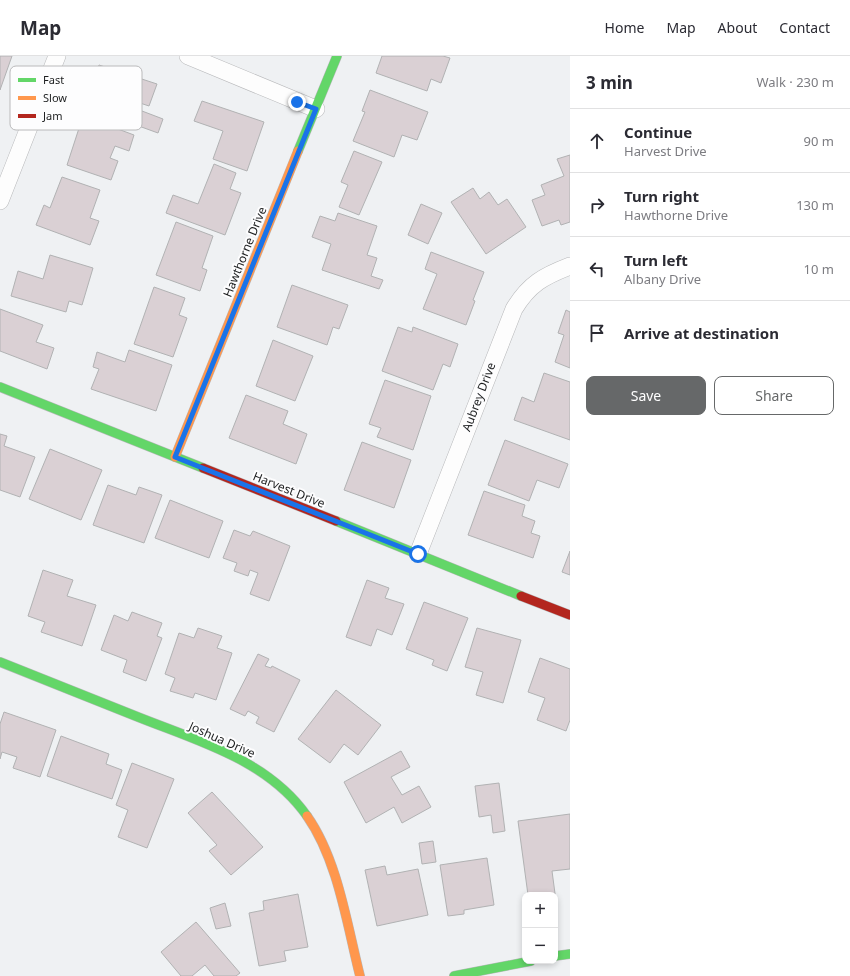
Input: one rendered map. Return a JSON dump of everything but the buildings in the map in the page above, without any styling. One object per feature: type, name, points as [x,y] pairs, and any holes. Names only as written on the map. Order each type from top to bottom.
[{"type":"street","points":[[53,66],[57,56]]},
{"type":"street","points":[[188,56],[316,109]]},
{"type":"street","name":"Hawthorne Drive","points":[[175,457],[337,56]]},
{"type":"street","points":[[0,201],[28,130]]},
{"type":"street","name":"Aubrey Drive","points":[[418,554],[514,309],[522,294],[538,280],[570,266]]},
{"type":"street","name":"Harvest Drive","points":[[0,388],[570,615]]},
{"type":"street","name":"Joshua Drive","points":[[0,662],[228,753],[251,764],[284,788],[299,804],[311,822],[329,857],[360,976]]},
{"type":"street","points":[[558,956],[570,954]]},
{"type":"street","points":[[454,976],[522,963]]},
{"type":"traffic: fast","points":[[298,151],[337,56]]},
{"type":"traffic: fast","points":[[0,387],[203,468]]},
{"type":"traffic: fast","points":[[336,521],[521,596]]},
{"type":"traffic: fast","points":[[0,662],[230,754],[273,780],[291,797],[307,816]]},
{"type":"traffic: fast","points":[[558,956],[570,954]]},
{"type":"traffic: fast","points":[[454,976],[522,963]]},
{"type":"traffic: slow","points":[[175,457],[298,151]]},
{"type":"traffic: slow","points":[[307,816],[318,833],[327,852],[334,873],[346,915],[360,976]]},
{"type":"traffic: jam","points":[[203,468],[336,521]]},
{"type":"traffic: jam","points":[[521,596],[570,615]]},
{"type":"route","points":[[297,102],[316,109],[175,457],[418,554]]}]
